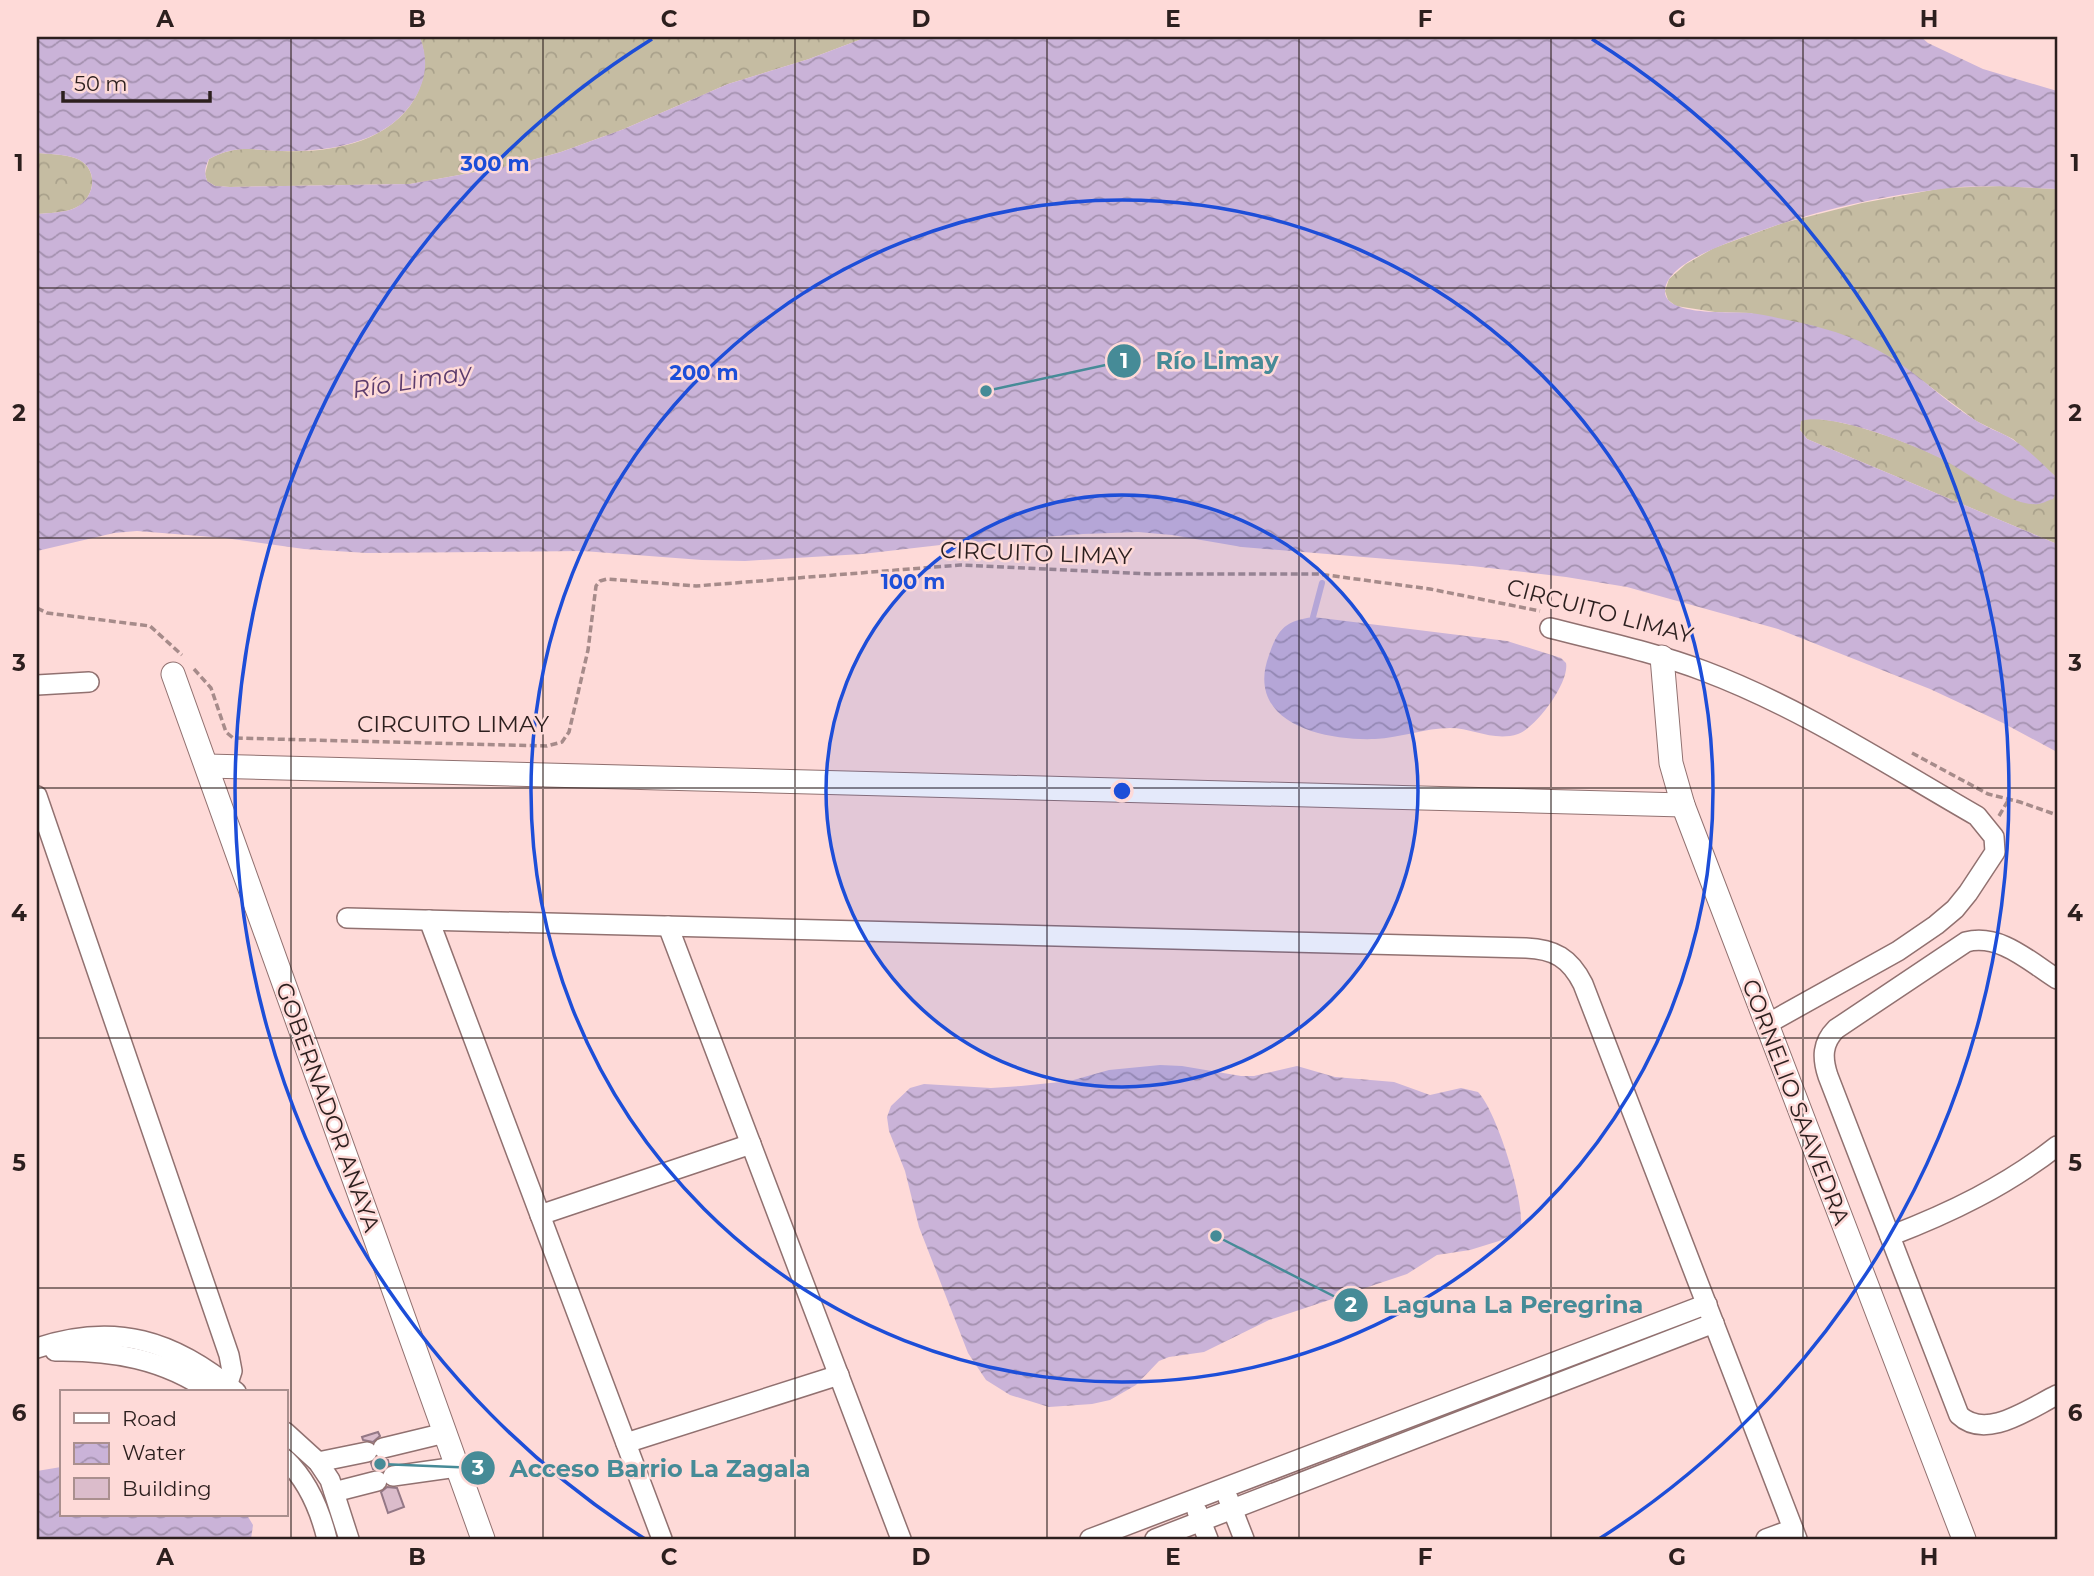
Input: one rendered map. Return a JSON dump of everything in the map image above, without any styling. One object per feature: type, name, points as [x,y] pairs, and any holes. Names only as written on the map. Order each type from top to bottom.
[{"type":"street","points":[[1548,620],[1704,671],[1744,688],[1826,728],[1977,817],[1994,836],[1996,845],[1991,858],[1968,892],[1936,925],[1898,951],[1766,1024]]},
{"type":"street","name":"CORNELIO SAAVEDRA","points":[[1662,657],[1671,763],[1683,805],[1964,1539]]},
{"type":"street","name":"GOBERNADOR ANAYA","points":[[173,674],[483,1539]]},
{"type":"street","points":[[37,685],[89,682]]},
{"type":"street","points":[[207,766],[1683,805]]},
{"type":"street","points":[[37,796],[229,1355],[232,1371],[225,1390]]},
{"type":"street","points":[[347,918],[1526,948],[1552,951],[1571,963],[1583,984],[1795,1534],[1766,1539]]},
{"type":"street","points":[[429,920],[662,1539]]},
{"type":"street","points":[[668,926],[901,1539]]},
{"type":"street","points":[[2057,979],[1994,941],[1975,939],[1957,946],[1830,1035],[1824,1049],[1825,1066],[1955,1407],[1965,1421],[1980,1425],[1998,1423],[2057,1395]]},
{"type":"street","points":[[540,1215],[751,1144]]},
{"type":"street","points":[[1889,1236],[1935,1219],[1991,1192],[2057,1146]]},
{"type":"street","points":[[1090,1539],[1706,1304]]},
{"type":"street","points":[[1154,1539],[1205,1530],[1232,1509],[1714,1323]]},
{"type":"street","points":[[37,1350],[125,1354],[222,1390]]},
{"type":"street","points":[[626,1443],[839,1375]]},
{"type":"street","points":[[318,1462],[445,1433]]},
{"type":"street","points":[[287,1434],[318,1462],[334,1492],[349,1539]]},
{"type":"street","points":[[287,1460],[303,1480],[316,1504],[327,1539]]},
{"type":"street","points":[[334,1492],[385,1478],[457,1467]]},
{"type":"street","points":[[1224,1488],[1244,1539]]},
{"type":"street","points":[[1193,1500],[1205,1530]]},
{"type":"path","name":"CIRCUITO LIMAY","points":[[37,608],[47,613],[144,624],[157,629],[208,683],[226,732],[233,738],[547,746],[562,742],[569,732],[588,650],[596,586],[607,579],[696,586],[960,565],[1151,574],[1319,573],[1430,589],[1548,620]]},
{"type":"path","points":[[1908,751],[1988,794],[2057,815]]},
{"type":"green space","points":[[420,37],[867,37],[809,59],[728,84],[624,129],[561,152],[514,165],[410,184],[230,187],[215,186],[207,181],[205,174],[209,159],[228,151],[319,150],[357,142],[390,126],[415,98],[421,83],[424,53]]},
{"type":"green space","points":[[37,153],[56,154],[83,162],[92,182],[88,197],[75,208],[66,211],[37,214]]},
{"type":"green space","points":[[2000,186],[2057,189],[2057,544],[1807,439],[1800,430],[1801,420],[1814,419],[1851,425],[1941,458],[2022,502],[2056,477],[2013,439],[1976,421],[1892,358],[1750,313],[1715,312],[1676,306],[1668,300],[1665,291],[1669,279],[1686,264],[1714,248],[1783,223],[1862,203],[1943,188]]},
{"type":"water","name":"Río Limay","points":[[37,37],[420,37],[425,60],[422,83],[404,113],[390,125],[374,135],[338,147],[300,151],[237,150],[209,159],[205,170],[207,181],[215,186],[230,187],[410,184],[514,165],[561,152],[624,129],[728,84],[809,59],[867,37],[1921,37],[1928,43],[1983,69],[2057,91],[2057,189],[1955,187],[1897,195],[1830,209],[1766,229],[1707,252],[1678,269],[1669,279],[1665,290],[1667,299],[1686,309],[1769,316],[1825,329],[1869,346],[1901,364],[1964,413],[2018,443],[2056,477],[2057,490],[2053,499],[2040,504],[2027,503],[2001,494],[1940,458],[1911,445],[1850,425],[1814,419],[1801,421],[1800,430],[1807,439],[2057,544],[2057,752],[1930,689],[1778,629],[1627,587],[1472,566],[1242,547],[1172,535],[1138,532],[1083,534],[949,544],[862,554],[745,561],[583,551],[367,553],[137,531],[114,533],[37,551],[37,214],[75,208],[88,197],[92,182],[83,162],[66,156],[37,153]]},
{"type":"water","points":[[1313,617],[1507,641],[1561,658],[1566,663],[1566,671],[1557,692],[1542,714],[1518,734],[1492,736],[1450,728],[1375,739],[1333,736],[1312,731],[1278,712],[1268,697],[1264,678],[1269,655],[1279,633],[1289,624]]},
{"type":"water","points":[[1160,1065],[1241,1076],[1254,1076],[1297,1066],[1335,1077],[1394,1082],[1430,1095],[1461,1088],[1478,1092],[1493,1117],[1507,1156],[1518,1196],[1521,1225],[1513,1234],[1499,1241],[1470,1250],[1437,1255],[1407,1274],[1269,1320],[1204,1352],[1159,1361],[1136,1385],[1110,1400],[1049,1407],[1010,1395],[986,1380],[968,1353],[919,1227],[905,1171],[889,1131],[887,1117],[891,1106],[910,1088],[924,1084],[991,1088],[1021,1086],[1070,1081],[1109,1070]]},
{"type":"water","points":[[60,1467],[60,1516],[248,1516],[253,1525],[251,1539],[37,1539],[37,1471]]},
{"type":"building","points":[[378,1432],[380,1436],[373,1442],[363,1440],[362,1437]]},
{"type":"building","points":[[377,1458],[388,1460],[389,1465],[382,1470],[373,1469],[371,1463]]},
{"type":"building","points":[[387,1487],[397,1488],[404,1507],[388,1513],[381,1492]]},
{"type":"waterway","points":[[1313,617],[1322,583]]},
{"type":"place","name":"Río Limay","points":[[986,391]]},
{"type":"place","name":"Laguna La Peregrina","points":[[1216,1236]]},
{"type":"place","name":"Acceso Barrio La Zagala","points":[[380,1464]]}]
